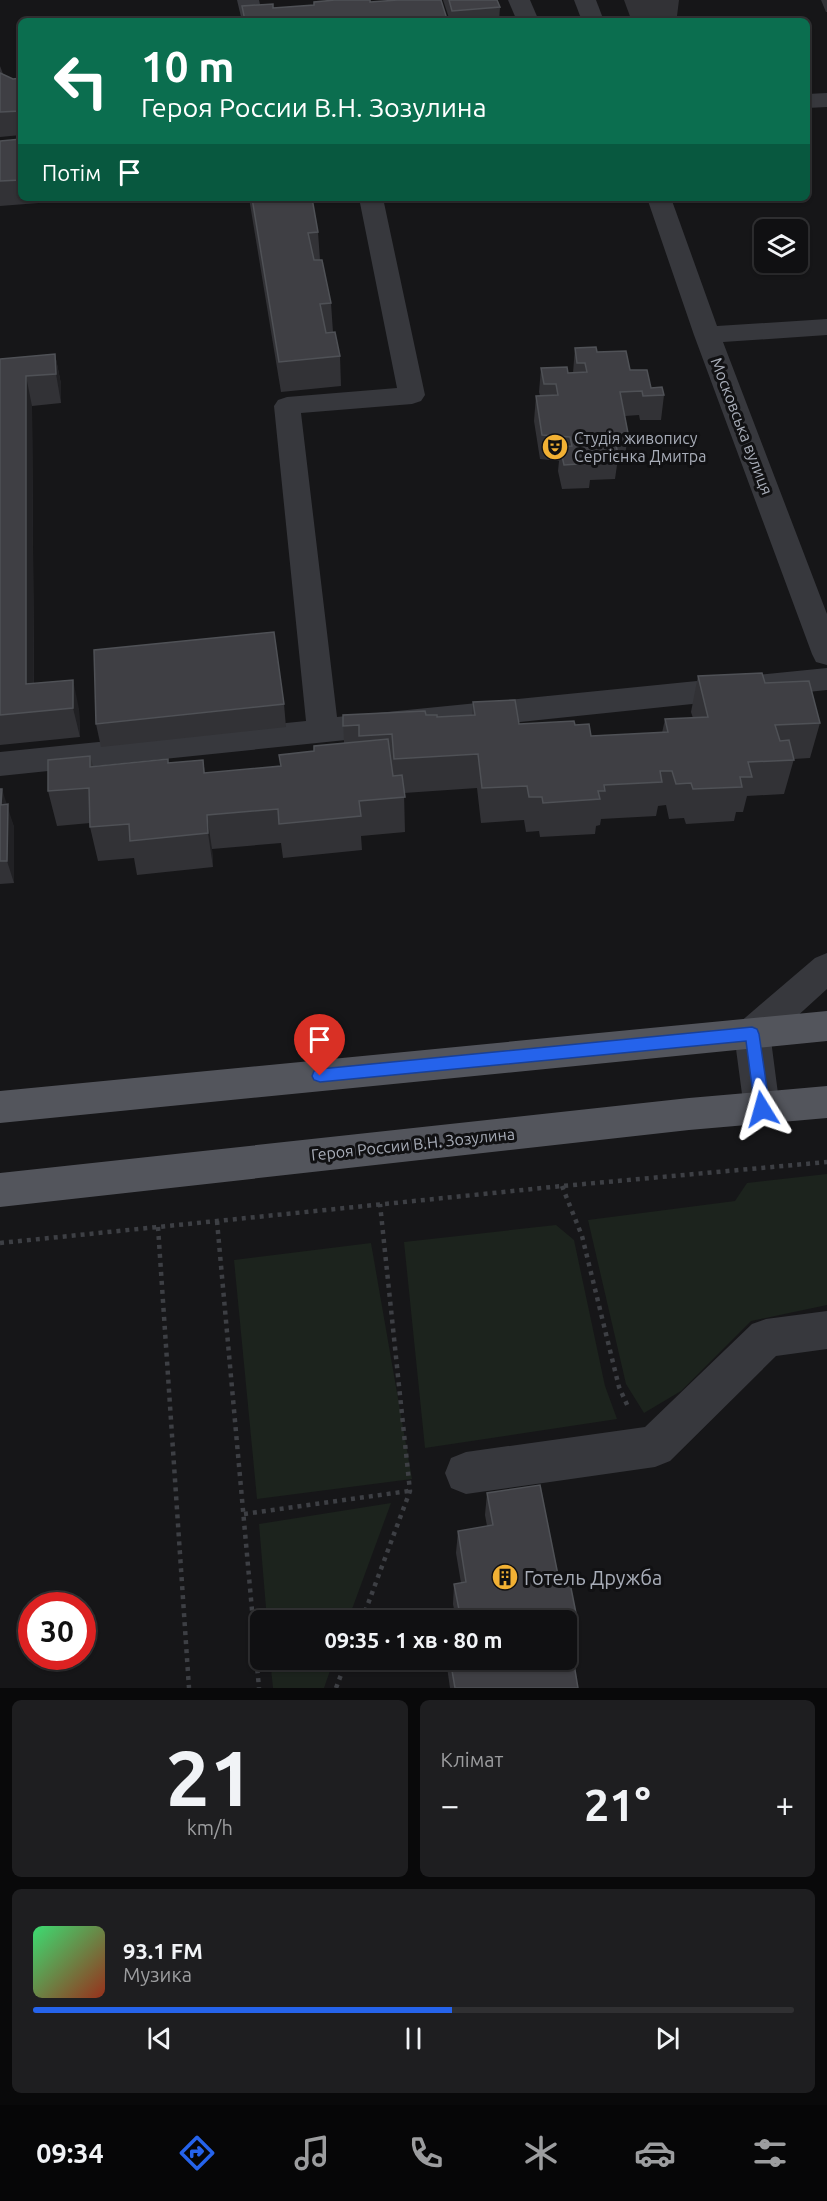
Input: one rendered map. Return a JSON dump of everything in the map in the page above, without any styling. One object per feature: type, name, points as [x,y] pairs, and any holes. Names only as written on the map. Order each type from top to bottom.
[{"type":"main road","points":[[0,1107],[827,1026]]},
{"type":"main road","name":"Героя России В.Н. Зозулина","points":[[0,1190],[689,1114],[827,1102]]},
{"type":"street","points":[[248,0],[252,18]]},
{"type":"street","points":[[519,0],[527,18]]},
{"type":"street","points":[[585,0],[592,18]]},
{"type":"street","points":[[810,100],[827,100]]},
{"type":"street","points":[[323,730],[287,406],[412,395],[372,201]]},
{"type":"street","name":"Московська вулиця","points":[[660,201],[707,335],[827,654]]},
{"type":"street","points":[[707,335],[827,327]]},
{"type":"street","points":[[0,764],[827,679]]},
{"type":"street","points":[[762,1109],[752,1034],[827,968]]},
{"type":"street","points":[[466,1473],[655,1446],[766,1338],[827,1330]]},
{"type":"path","points":[[0,1243],[562,1186],[827,1162]]},
{"type":"path","points":[[562,1186],[582,1236],[619,1387]]},
{"type":"path","points":[[366,1610],[410,1491],[380,1204]]},
{"type":"path","points":[[217,1221],[260,1688]]},
{"type":"path","points":[[158,1227],[189,1688]]},
{"type":"path","points":[[244,1514],[410,1491]]},
{"type":"path","points":[[336,1688],[343,1670]]},
{"type":"shaded area","points":[[827,1174],[827,1305],[751,1321],[681,1391],[644,1413],[626,1384],[588,1220],[735,1201],[747,1183]]},
{"type":"shaded area","points":[[556,1225],[574,1240],[605,1386],[617,1419],[425,1448],[404,1242]]},
{"type":"shaded area","points":[[371,1243],[412,1479],[257,1499],[234,1260]]},
{"type":"shaded area","points":[[391,1503],[352,1610],[266,1610],[259,1524]]},
{"type":"shaded area","points":[[271,1670],[330,1670],[324,1688],[273,1688]]},
{"type":"building","points":[[441,0],[447,18],[244,18],[242,6],[273,4],[273,8],[314,5],[314,2]]},
{"type":"building","points":[[449,0],[497,0],[500,7],[452,11]]},
{"type":"building","points":[[0,73],[13,79],[18,78],[18,111],[0,112]]},
{"type":"building","points":[[18,139],[18,180],[0,181],[0,141]]},
{"type":"building","points":[[252,201],[313,201],[318,232],[308,233],[314,260],[322,260],[331,303],[320,304],[326,333],[335,332],[340,356],[279,362]]},
{"type":"building","points":[[596,347],[597,352],[626,351],[630,370],[647,370],[651,388],[662,387],[664,395],[643,396],[642,391],[620,392],[628,433],[614,434],[618,455],[590,456],[592,463],[564,465],[560,447],[572,446],[570,437],[542,435],[536,396],[558,395],[556,384],[544,384],[541,368],[567,367],[568,373],[587,372],[585,363],[577,363],[575,348]]},
{"type":"building","points":[[55,354],[56,374],[26,376],[26,684],[73,680],[73,708],[0,715],[0,359]]},
{"type":"building","points":[[274,632],[284,704],[96,724],[94,650]]},
{"type":"building","points":[[762,673],[765,683],[809,681],[820,723],[775,725],[780,741],[789,740],[794,760],[748,762],[752,777],[740,777],[742,787],[693,789],[691,783],[676,784],[672,771],[660,771],[662,782],[604,785],[605,791],[598,791],[600,799],[543,803],[542,797],[529,797],[527,786],[482,788],[478,754],[394,759],[392,734],[359,736],[359,725],[343,726],[343,715],[425,711],[426,715],[437,715],[437,717],[475,715],[473,702],[515,700],[519,724],[574,721],[575,725],[589,724],[591,736],[668,732],[665,719],[708,717],[698,676]]},
{"type":"building","points":[[388,739],[393,776],[402,775],[405,797],[359,801],[361,816],[279,824],[278,809],[207,815],[208,833],[130,841],[129,824],[90,827],[89,788],[48,791],[48,760],[90,756],[90,767],[168,759],[168,763],[203,760],[204,773],[281,766],[279,755],[314,751],[314,746]]},
{"type":"building","points":[[0,789],[2,789],[1,805],[8,804],[7,861],[0,861]]},
{"type":"building","points":[[540,1485],[560,1585],[570,1583],[575,1610],[459,1610],[454,1584],[466,1582],[458,1531],[493,1525],[487,1493]]},
{"type":"building","points":[[452,1670],[575,1670],[578,1688],[455,1688]]},
{"type":"place","name":"Студія живопису Сергієнка Дмитра","points":[[555,447]]},
{"type":"place","name":"Готель Дружба","points":[[505,1577]]},
{"type":"route","points":[[320,1076],[752,1034],[762,1109]]}]
